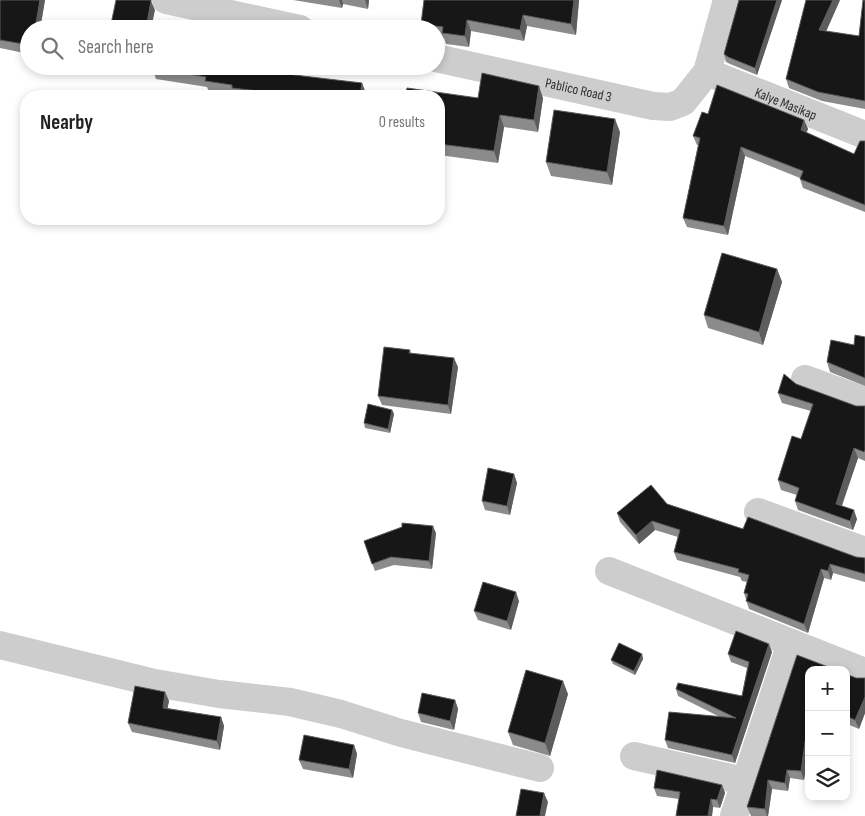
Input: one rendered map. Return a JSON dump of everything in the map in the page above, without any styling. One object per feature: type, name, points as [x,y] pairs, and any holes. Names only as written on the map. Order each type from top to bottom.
[{"type":"street","points":[[166,0],[258,20]]},
{"type":"street","points":[[707,72],[727,0]]},
{"type":"street","name":"Pablico Road 3","points":[[445,60],[653,106],[670,107],[683,102],[707,72]]},
{"type":"street","name":"Kalye Masikap","points":[[707,72],[865,135]]},
{"type":"street","points":[[805,379],[865,401]]},
{"type":"street","points":[[758,512],[865,551]]},
{"type":"street","points":[[610,571],[865,672]]},
{"type":"street","points":[[734,816],[791,643]]},
{"type":"street","points":[[0,644],[155,684],[290,702],[341,714],[419,738],[540,768]]},
{"type":"street","points":[[634,756],[744,781]]},
{"type":"building","points":[[0,0],[40,0],[37,20],[20,20],[20,43],[0,40]]},
{"type":"building","points":[[116,0],[151,0],[148,20],[112,20]]},
{"type":"building","points":[[424,0],[574,0],[571,24],[523,15],[520,30],[467,20],[465,36],[445,33],[445,20],[422,20]]},
{"type":"building","points":[[739,0],[777,0],[755,68],[724,54]]},
{"type":"building","points":[[806,0],[833,0],[819,30],[859,36],[863,0],[865,0],[865,101],[818,92],[786,79]]},
{"type":"building","points":[[482,73],[539,86],[534,120],[500,115],[494,151],[445,145],[445,93],[478,98]]},
{"type":"building","points":[[194,75],[294,75],[362,83],[361,90],[250,90],[232,88],[232,85],[205,81],[206,77]]},
{"type":"building","points":[[717,85],[804,120],[801,130],[854,154],[860,141],[865,141],[865,205],[800,179],[803,171],[741,147],[724,226],[683,218],[700,138],[693,136],[702,112],[708,114]]},
{"type":"building","points":[[554,110],[615,119],[607,172],[546,162]]},
{"type":"building","points":[[722,253],[777,269],[759,332],[704,315]]},
{"type":"building","points":[[855,335],[865,337],[865,378],[827,362],[831,340],[854,345]]},
{"type":"building","points":[[384,347],[410,350],[409,353],[454,358],[448,405],[378,396]]},
{"type":"building","points":[[784,374],[796,384],[856,406],[865,406],[865,450],[864,452],[854,448],[836,504],[854,510],[850,521],[795,501],[799,488],[778,480],[792,436],[801,439],[813,404],[778,393]]},
{"type":"building","points":[[368,404],[392,410],[388,429],[364,423]]},
{"type":"building","points":[[488,468],[514,474],[507,506],[482,501]]},
{"type":"building","points":[[651,485],[667,504],[743,529],[748,517],[856,557],[865,558],[865,574],[830,564],[828,571],[821,569],[804,624],[746,601],[748,594],[744,593],[749,575],[738,572],[739,569],[674,552],[680,530],[652,521],[636,535],[617,513]]},
{"type":"building","points":[[402,523],[433,526],[429,561],[391,557],[372,564],[364,541],[402,527]]},
{"type":"building","points":[[483,582],[516,592],[507,621],[474,611]]},
{"type":"building","points":[[736,631],[769,644],[732,755],[665,740],[669,712],[736,718],[676,689],[678,683],[742,696],[749,662],[728,654]]},
{"type":"building","points":[[619,643],[642,654],[634,671],[611,660]]},
{"type":"building","points":[[797,655],[826,666],[805,666],[805,742],[801,771],[787,770],[785,783],[768,780],[765,809],[747,807]]},
{"type":"building","points":[[526,670],[563,681],[545,743],[508,732]]},
{"type":"building","points":[[850,676],[865,678],[865,697],[855,720],[850,718]]},
{"type":"building","points":[[135,686],[165,692],[163,708],[221,717],[217,741],[128,723]]},
{"type":"building","points":[[422,693],[455,700],[450,721],[418,713]]},
{"type":"building","points":[[304,735],[354,745],[349,769],[299,760]]},
{"type":"building","points":[[657,770],[722,785],[717,800],[711,799],[708,816],[676,816],[680,792],[654,788]]},
{"type":"building","points":[[521,789],[544,793],[540,816],[516,816]]}]
